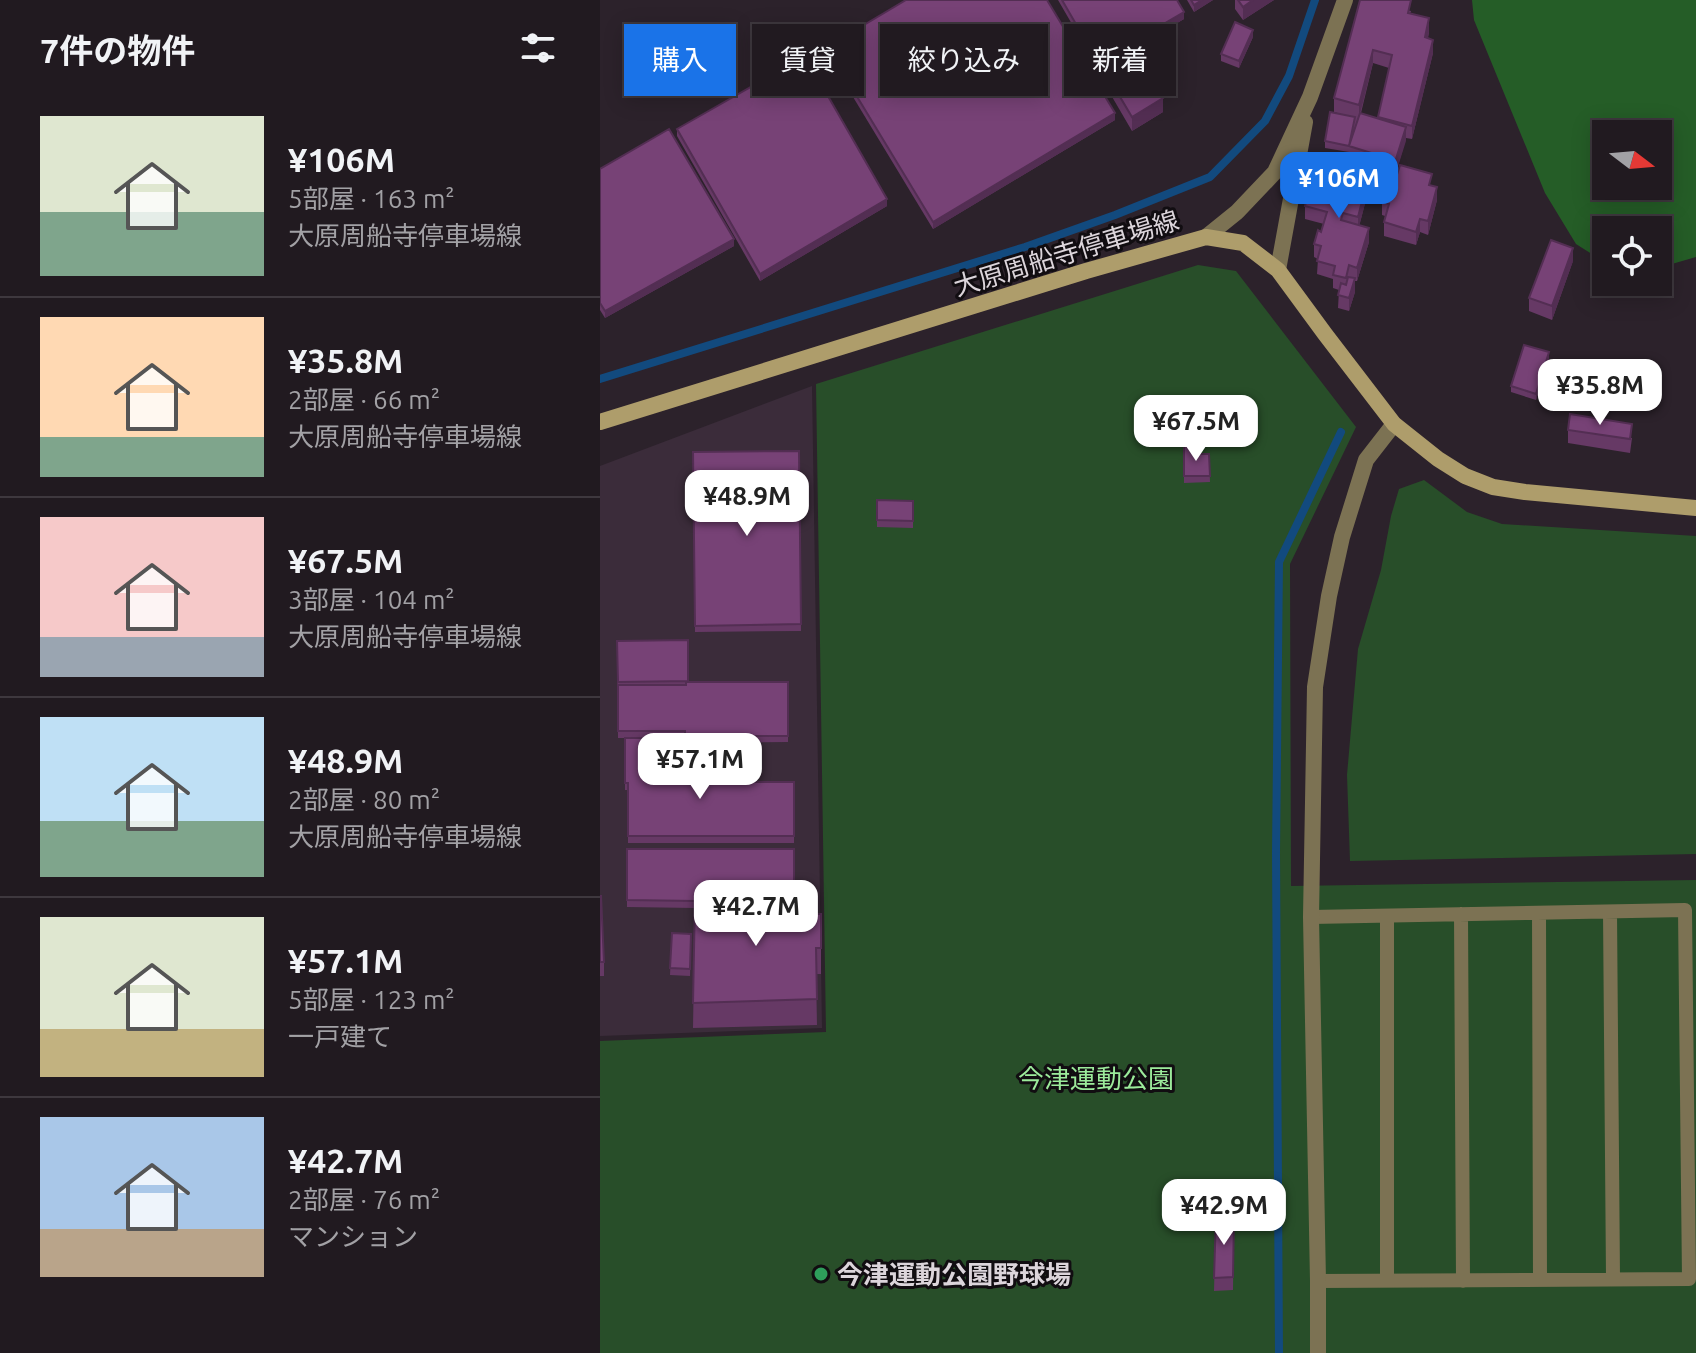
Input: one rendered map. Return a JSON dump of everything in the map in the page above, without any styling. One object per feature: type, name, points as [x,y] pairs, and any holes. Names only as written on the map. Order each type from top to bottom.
[{"type":"main road","name":"大原周船寺停車場線","points":[[600,422],[1056,280],[1206,237],[1243,243],[1278,270],[1394,424],[1465,476],[1493,487],[1696,508]]},
{"type":"street","points":[[1206,237],[1237,212],[1275,172],[1310,97],[1345,0]]},
{"type":"street","points":[[1278,270],[1310,97]]},
{"type":"street","points":[[1318,1353],[1311,917],[1315,687],[1342,537],[1366,460],[1394,424]]},
{"type":"lane","points":[[1311,917],[1685,910],[1689,1279],[1318,1281]]},
{"type":"lane","points":[[1610,912],[1613,1279]]},
{"type":"lane","points":[[1539,913],[1540,1280]]},
{"type":"lane","points":[[1461,914],[1463,1281]]},
{"type":"lane","points":[[1387,916],[1387,1281]]},
{"type":"shaded area","points":[[812,386],[822,1028],[600,1036],[600,466]]},
{"type":"green space","points":[[1472,0],[1696,0],[1696,257],[1672,264],[1672,216],[1592,216],[1592,254],[1576,244],[1545,193],[1474,20]]},
{"type":"green space","name":"今津運動公園","points":[[1198,265],[1236,271],[1356,427],[1290,564],[1291,886],[1696,880],[1696,1353],[600,1353],[600,1041],[826,1032],[816,384]]},
{"type":"green space","points":[[1424,480],[1467,512],[1502,524],[1696,536],[1696,854],[1350,861],[1347,775],[1358,649],[1381,570],[1399,489]]},
{"type":"building","points":[[906,0],[1047,0],[1064,28],[1064,96],[1105,96],[1115,113],[933,222],[857,96],[864,96],[864,25]]},
{"type":"building","points":[[1062,0],[1177,0],[1184,12],[1163,24],[1076,24]]},
{"type":"building","points":[[1238,0],[1253,0],[1243,7]]},
{"type":"building","points":[[1360,0],[1411,0],[1408,13],[1429,18],[1425,37],[1433,40],[1412,126],[1378,117],[1392,55],[1373,50],[1359,105],[1334,98]]},
{"type":"building","points":[[1235,22],[1253,30],[1239,61],[1221,54]]},
{"type":"building","points":[[752,86],[752,96],[828,96],[887,199],[760,274],[677,129]]},
{"type":"building","points":[[1119,96],[1162,96],[1163,98],[1132,117]]},
{"type":"building","points":[[1330,112],[1355,117],[1349,146],[1325,141]]},
{"type":"building","points":[[1360,113],[1406,127],[1395,162],[1349,146]]},
{"type":"building","points":[[669,129],[734,239],[605,311],[600,303],[600,169]]},
{"type":"building","points":[[1400,165],[1432,174],[1429,185],[1437,187],[1428,221],[1420,219],[1416,232],[1384,222],[1389,204],[1382,202],[1390,176],[1396,178]]},
{"type":"building","points":[[1331,169],[1343,172],[1342,177],[1367,182],[1358,217],[1343,213],[1341,220],[1369,228],[1357,268],[1349,265],[1346,278],[1333,275],[1335,266],[1317,261],[1321,246],[1314,244],[1327,212],[1305,206],[1313,175],[1329,179]]},
{"type":"building","points":[[1551,240],[1573,248],[1552,306],[1529,298]]},
{"type":"building","points":[[1348,277],[1355,278],[1349,298],[1338,295],[1341,283],[1346,285]]},
{"type":"building","points":[[1524,345],[1549,352],[1536,394],[1511,386]]},
{"type":"building","points":[[1570,414],[1632,424],[1630,439],[1568,430]]},
{"type":"building","points":[[1184,446],[1196,446],[1197,454],[1209,454],[1210,476],[1184,476]]},
{"type":"building","points":[[799,451],[801,624],[695,626],[693,452]]},
{"type":"building","points":[[877,500],[913,501],[913,521],[877,520]]},
{"type":"building","points":[[688,640],[688,681],[618,682],[617,641]]},
{"type":"building","points":[[686,682],[788,682],[788,736],[685,736],[685,731],[618,731],[618,685],[686,685]]},
{"type":"building","points":[[625,738],[664,738],[664,782],[794,782],[794,836],[628,836]]},
{"type":"building","points":[[627,849],[794,849],[794,893],[695,896],[695,901],[627,900]]},
{"type":"building","points":[[815,893],[815,914],[821,914],[821,948],[816,948],[817,999],[693,1003],[695,896]]},
{"type":"building","points":[[601,896],[604,962],[600,962]]},
{"type":"building","points":[[672,933],[691,934],[690,969],[670,968]]},
{"type":"building","points":[[1216,1215],[1234,1215],[1233,1277],[1214,1278]]},
{"type":"waterway","points":[[600,379],[1025,247],[1210,177],[1265,121],[1289,76],[1315,0]]},
{"type":"waterway","points":[[1279,1353],[1276,853],[1279,562],[1341,432]]},
{"type":"place","name":"今津運動公園野球場","points":[[821,1274]]}]
